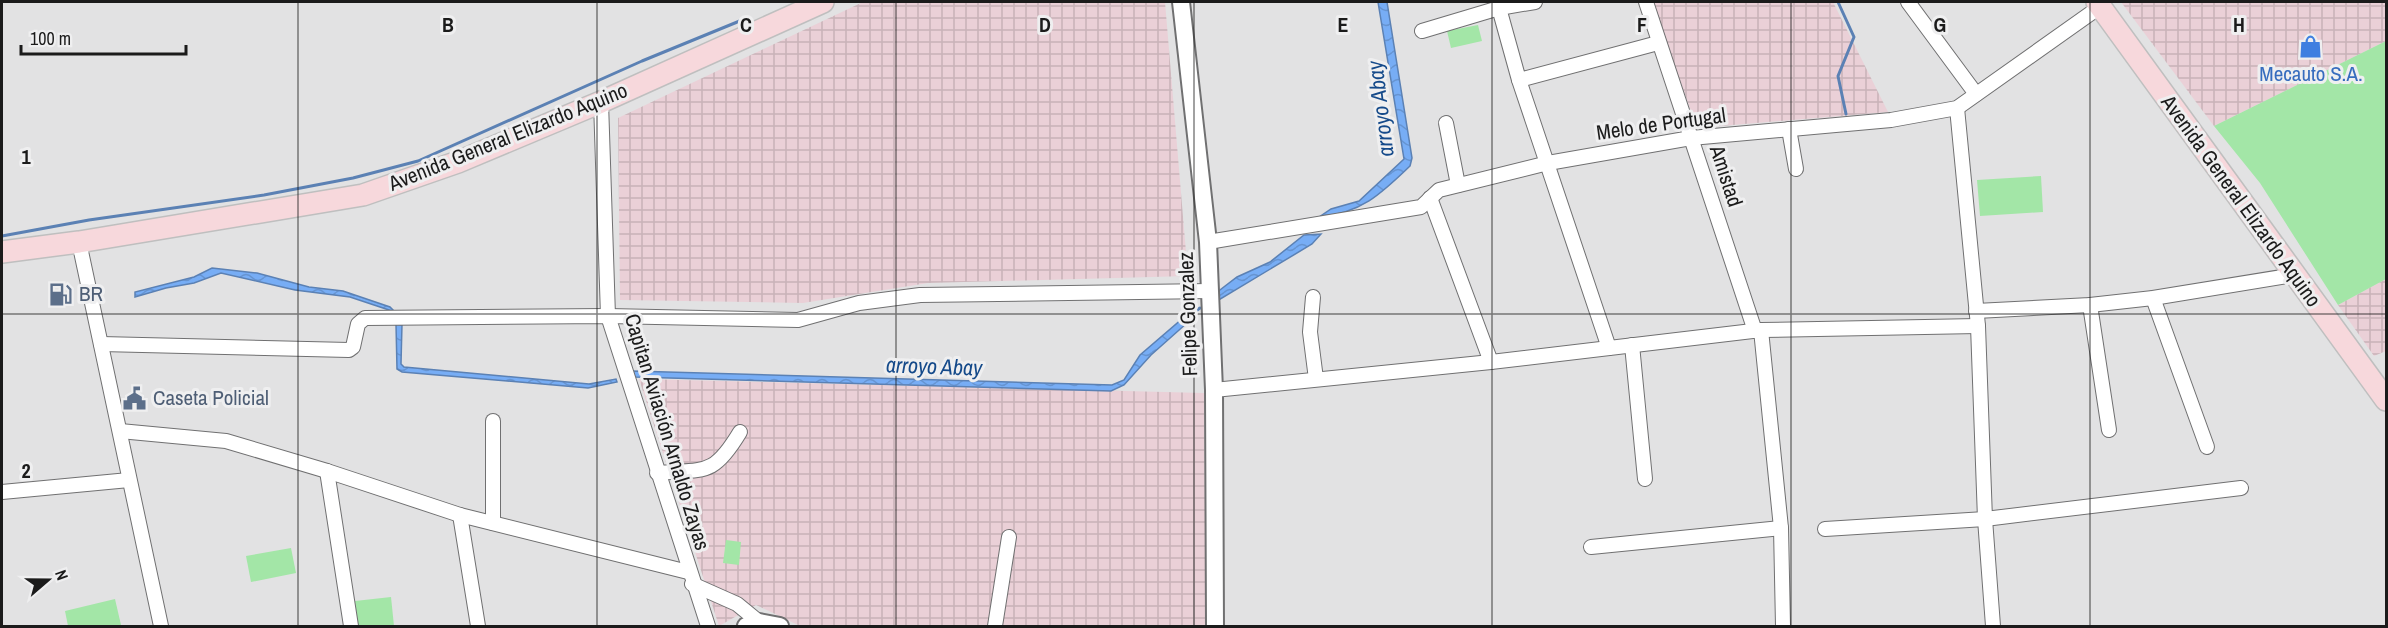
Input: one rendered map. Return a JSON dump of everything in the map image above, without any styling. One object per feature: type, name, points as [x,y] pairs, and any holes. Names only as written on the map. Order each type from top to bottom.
[{"type":"main road","name":"Avenida General Elizardo Aquino","points":[[2,252],[79,242],[363,195],[458,162],[601,102],[823,2]]},
{"type":"main road","name":"Avenida General Elizardo Aquino","points":[[2099,4],[2386,400]]},
{"type":"street","name":"Felipe Gonzalez","points":[[1181,2],[1208,242],[1214,390],[1215,627]]},
{"type":"street","points":[[1422,31],[1499,8],[1535,2]]},
{"type":"street","name":"Amistad","points":[[1646,2],[1658,43],[1758,330],[1781,528],[1783,627]]},
{"type":"street","points":[[1908,2],[1976,94]]},
{"type":"street","name":"Melo de Portugal","points":[[1208,242],[1421,207],[1439,190],[1548,163],[1691,138],[1891,120],[1957,108],[2099,4]]},
{"type":"street","points":[[1499,8],[1519,80],[1609,348]]},
{"type":"street","points":[[1519,80],[1658,43]]},
{"type":"street","name":"Capitan Aviación Arnaldo Zayas","points":[[601,102],[608,316],[690,578],[708,627]]},
{"type":"street","points":[[1957,108],[1978,326],[1985,519],[1994,627]]},
{"type":"street","points":[[1446,123],[1458,185]]},
{"type":"street","points":[[1789,129],[1796,169]]},
{"type":"street","points":[[1430,198],[1491,362]]},
{"type":"street","points":[[79,242],[161,627]]},
{"type":"street","points":[[1976,311],[2090,305],[2153,298],[2294,275]]},
{"type":"street","points":[[101,344],[349,350],[353,347],[358,324],[365,318],[608,316],[798,320],[859,303],[920,295],[1210,291]]},
{"type":"street","points":[[1313,297],[1310,332],[1316,379]]},
{"type":"street","points":[[2153,298],[2207,447]]},
{"type":"street","points":[[2090,305],[2109,430]]},
{"type":"street","points":[[1214,390],[1491,362],[1758,330],[1978,326]]},
{"type":"street","points":[[1632,345],[1645,479]]},
{"type":"street","points":[[493,421],[493,523]]},
{"type":"street","points":[[120,431],[226,441],[327,471],[460,515],[690,578],[737,604],[753,624],[780,627]]},
{"type":"street","points":[[657,473],[700,469],[717,464],[726,456],[740,432]]},
{"type":"street","points":[[327,471],[351,627]]},
{"type":"street","points":[[2,492],[129,480]]},
{"type":"street","points":[[1825,529],[1985,519],[2241,488]]},
{"type":"street","points":[[460,515],[478,627]]},
{"type":"street","points":[[1591,547],[1781,528]]},
{"type":"street","points":[[995,627],[1009,537]]},
{"type":"shaded area","points":[[863,2],[1165,2],[1188,276],[928,283],[803,303],[620,300],[618,118]]},
{"type":"shaded area","points":[[1652,2],[1833,2],[1888,112],[1697,128]]},
{"type":"shaded area","points":[[2121,2],[2386,2],[2386,41],[2214,126]]},
{"type":"shaded area","points":[[2386,279],[2386,351],[2374,356],[2338,305]]},
{"type":"shaded area","points":[[639,379],[1204,393],[1206,626],[800,626],[756,605],[719,626]]},
{"type":"green space","points":[[1478,25],[1482,41],[1451,48],[1447,31]]},
{"type":"green space","points":[[2386,41],[2386,279],[2338,305],[2260,183],[2214,126]]},
{"type":"green space","points":[[2041,176],[2043,212],[1980,216],[1977,180]]},
{"type":"green space","points":[[726,540],[741,542],[739,565],[723,563]]},
{"type":"green space","points":[[291,548],[296,573],[251,582],[246,556]]},
{"type":"green space","points":[[391,597],[394,626],[358,626],[355,601]]},
{"type":"green space","points":[[115,599],[121,625],[68,626],[65,611]]},
{"type":"water","points":[[1378,2],[1387,2],[1412,158],[1410,166],[1369,201],[1347,211],[1319,217],[1331,209],[1359,201],[1404,159]]},
{"type":"water","points":[[1321,234],[1312,244],[1217,301],[1216,293],[1237,277],[1270,262],[1304,235]]},
{"type":"water","points":[[212,268],[257,273],[309,287],[343,291],[390,307],[395,312],[350,297],[295,290],[221,273],[194,283],[135,297],[135,292],[194,277]]},
{"type":"water","points":[[1196,307],[1196,315],[1151,355],[1124,385],[1111,391],[635,377],[633,371],[1112,385],[1124,380],[1140,355]]},
{"type":"water","points":[[396,324],[402,324],[401,364],[404,367],[589,384],[616,379],[617,382],[588,388],[402,372],[397,369]]},
{"type":"waterway","points":[[1838,2],[1854,37],[1838,76],[1846,114]]},
{"type":"waterway","points":[[2,236],[89,220],[264,195],[353,178],[418,161],[642,61],[747,18]]},
{"type":"waterway","name":"arroyo Abay","points":[[1193,313],[1200,308]]},
{"type":"place","name":"Mecauto S.A.","points":[[2311,46]]},
{"type":"place","name":"BR","points":[[61,294]]},
{"type":"place","name":"Caseta Policial","points":[[135,398]]}]
